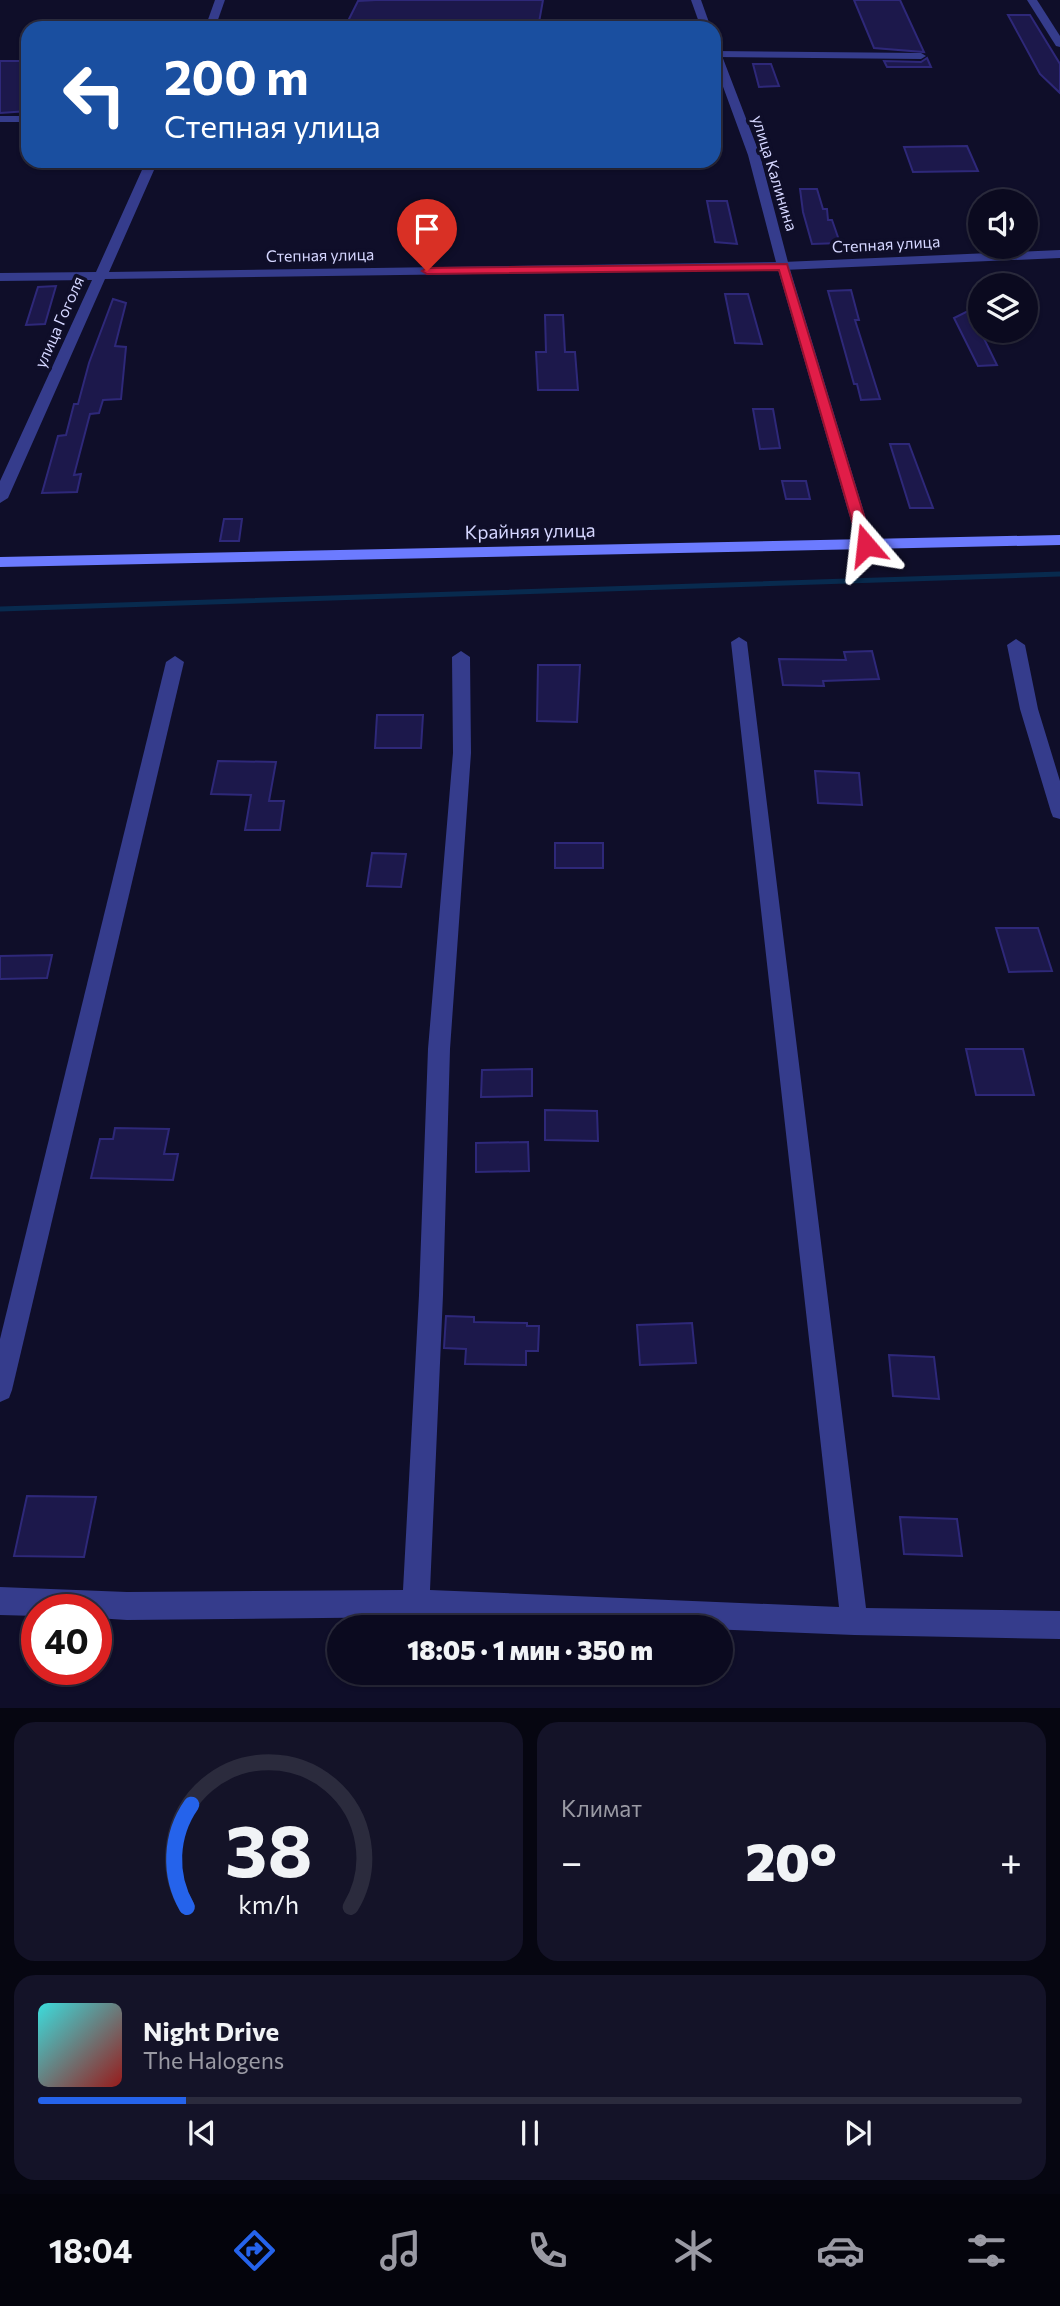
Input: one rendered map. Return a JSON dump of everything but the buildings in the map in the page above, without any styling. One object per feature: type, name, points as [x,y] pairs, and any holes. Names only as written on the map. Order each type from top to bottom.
[{"type":"main road","name":"Крайняя улица","points":[[0,562],[1060,540]]},
{"type":"street","points":[[212,21],[220,0]]},
{"type":"street","points":[[696,0],[704,21]]},
{"type":"street","points":[[1032,0],[1060,44]]},
{"type":"street","name":"улица Калинина","points":[[721,51],[921,56]]},
{"type":"street","name":"улица Калинина","points":[[721,67],[754,155],[783,267],[866,545]]},
{"type":"street","points":[[0,120],[21,119]]},
{"type":"street","name":"улица Гоголя","points":[[0,498],[149,168]]},
{"type":"street","name":"Степная улица","points":[[0,277],[783,267],[1060,254]]},
{"type":"street","points":[[739,642],[854,1620]]},
{"type":"street","points":[[1016,645],[1030,709],[1060,812]]},
{"type":"street","points":[[416,1603],[431,1295],[439,1049],[462,753],[461,657]]},
{"type":"street","points":[[0,1390],[174,662]]},
{"type":"street","points":[[0,1601],[127,1606],[416,1603],[1060,1625]]},
{"type":"waterway","points":[[0,609],[1060,574]]},
{"type":"route","points":[[427,271],[783,267],[866,545]]}]
